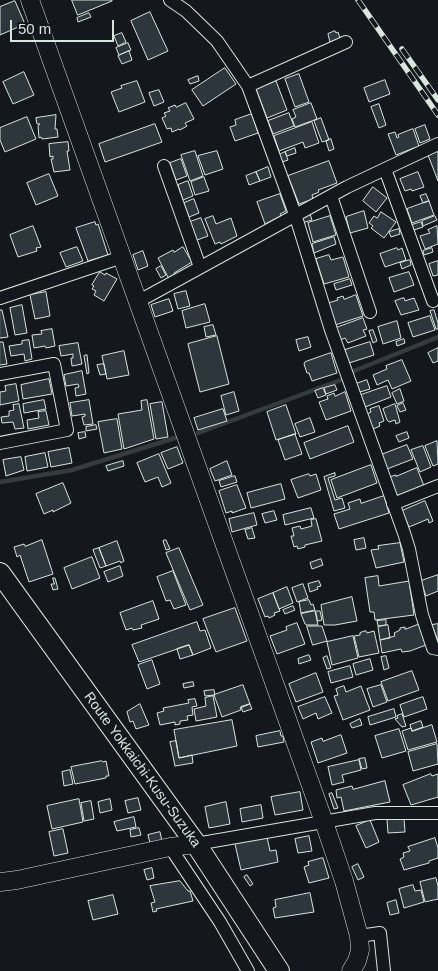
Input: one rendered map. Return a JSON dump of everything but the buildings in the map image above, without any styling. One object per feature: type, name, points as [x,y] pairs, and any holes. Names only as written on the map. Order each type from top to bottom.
[{"type":"main road","name":"Route Yokkaichi-Kusu-Suzuka","points":[[0,573],[196,844],[279,971]]},
{"type":"street","points":[[30,0],[344,881],[359,936],[360,950],[352,971]]},
{"type":"street","points":[[170,0],[186,11],[216,41],[248,86],[295,214],[330,330],[409,549],[422,615],[433,648],[438,649]]},
{"type":"street","points":[[248,86],[346,42]]},
{"type":"street","points":[[138,302],[295,214],[438,144]]},
{"type":"street","points":[[164,166],[200,267]]},
{"type":"street","points":[[385,169],[433,301]]},
{"type":"street","points":[[331,196],[370,312]]},
{"type":"street","points":[[0,298],[122,257]]},
{"type":"street","points":[[0,374],[54,364],[67,430],[0,443]]},
{"type":"street","points":[[393,504],[438,486]]},
{"type":"street","points":[[0,882],[170,847],[375,813],[438,813]]},
{"type":"street","points":[[170,847],[220,922],[248,971]]},
{"type":"street","points":[[359,936],[380,933],[384,971]]},
{"type":"waterway","points":[[198,433],[341,380],[354,371],[438,337]]},
{"type":"waterway","points":[[0,482],[72,470],[175,438]]},
{"type":"railway","points":[[358,0],[438,115]]},
{"type":"railway","points":[[402,49],[438,100]]}]
